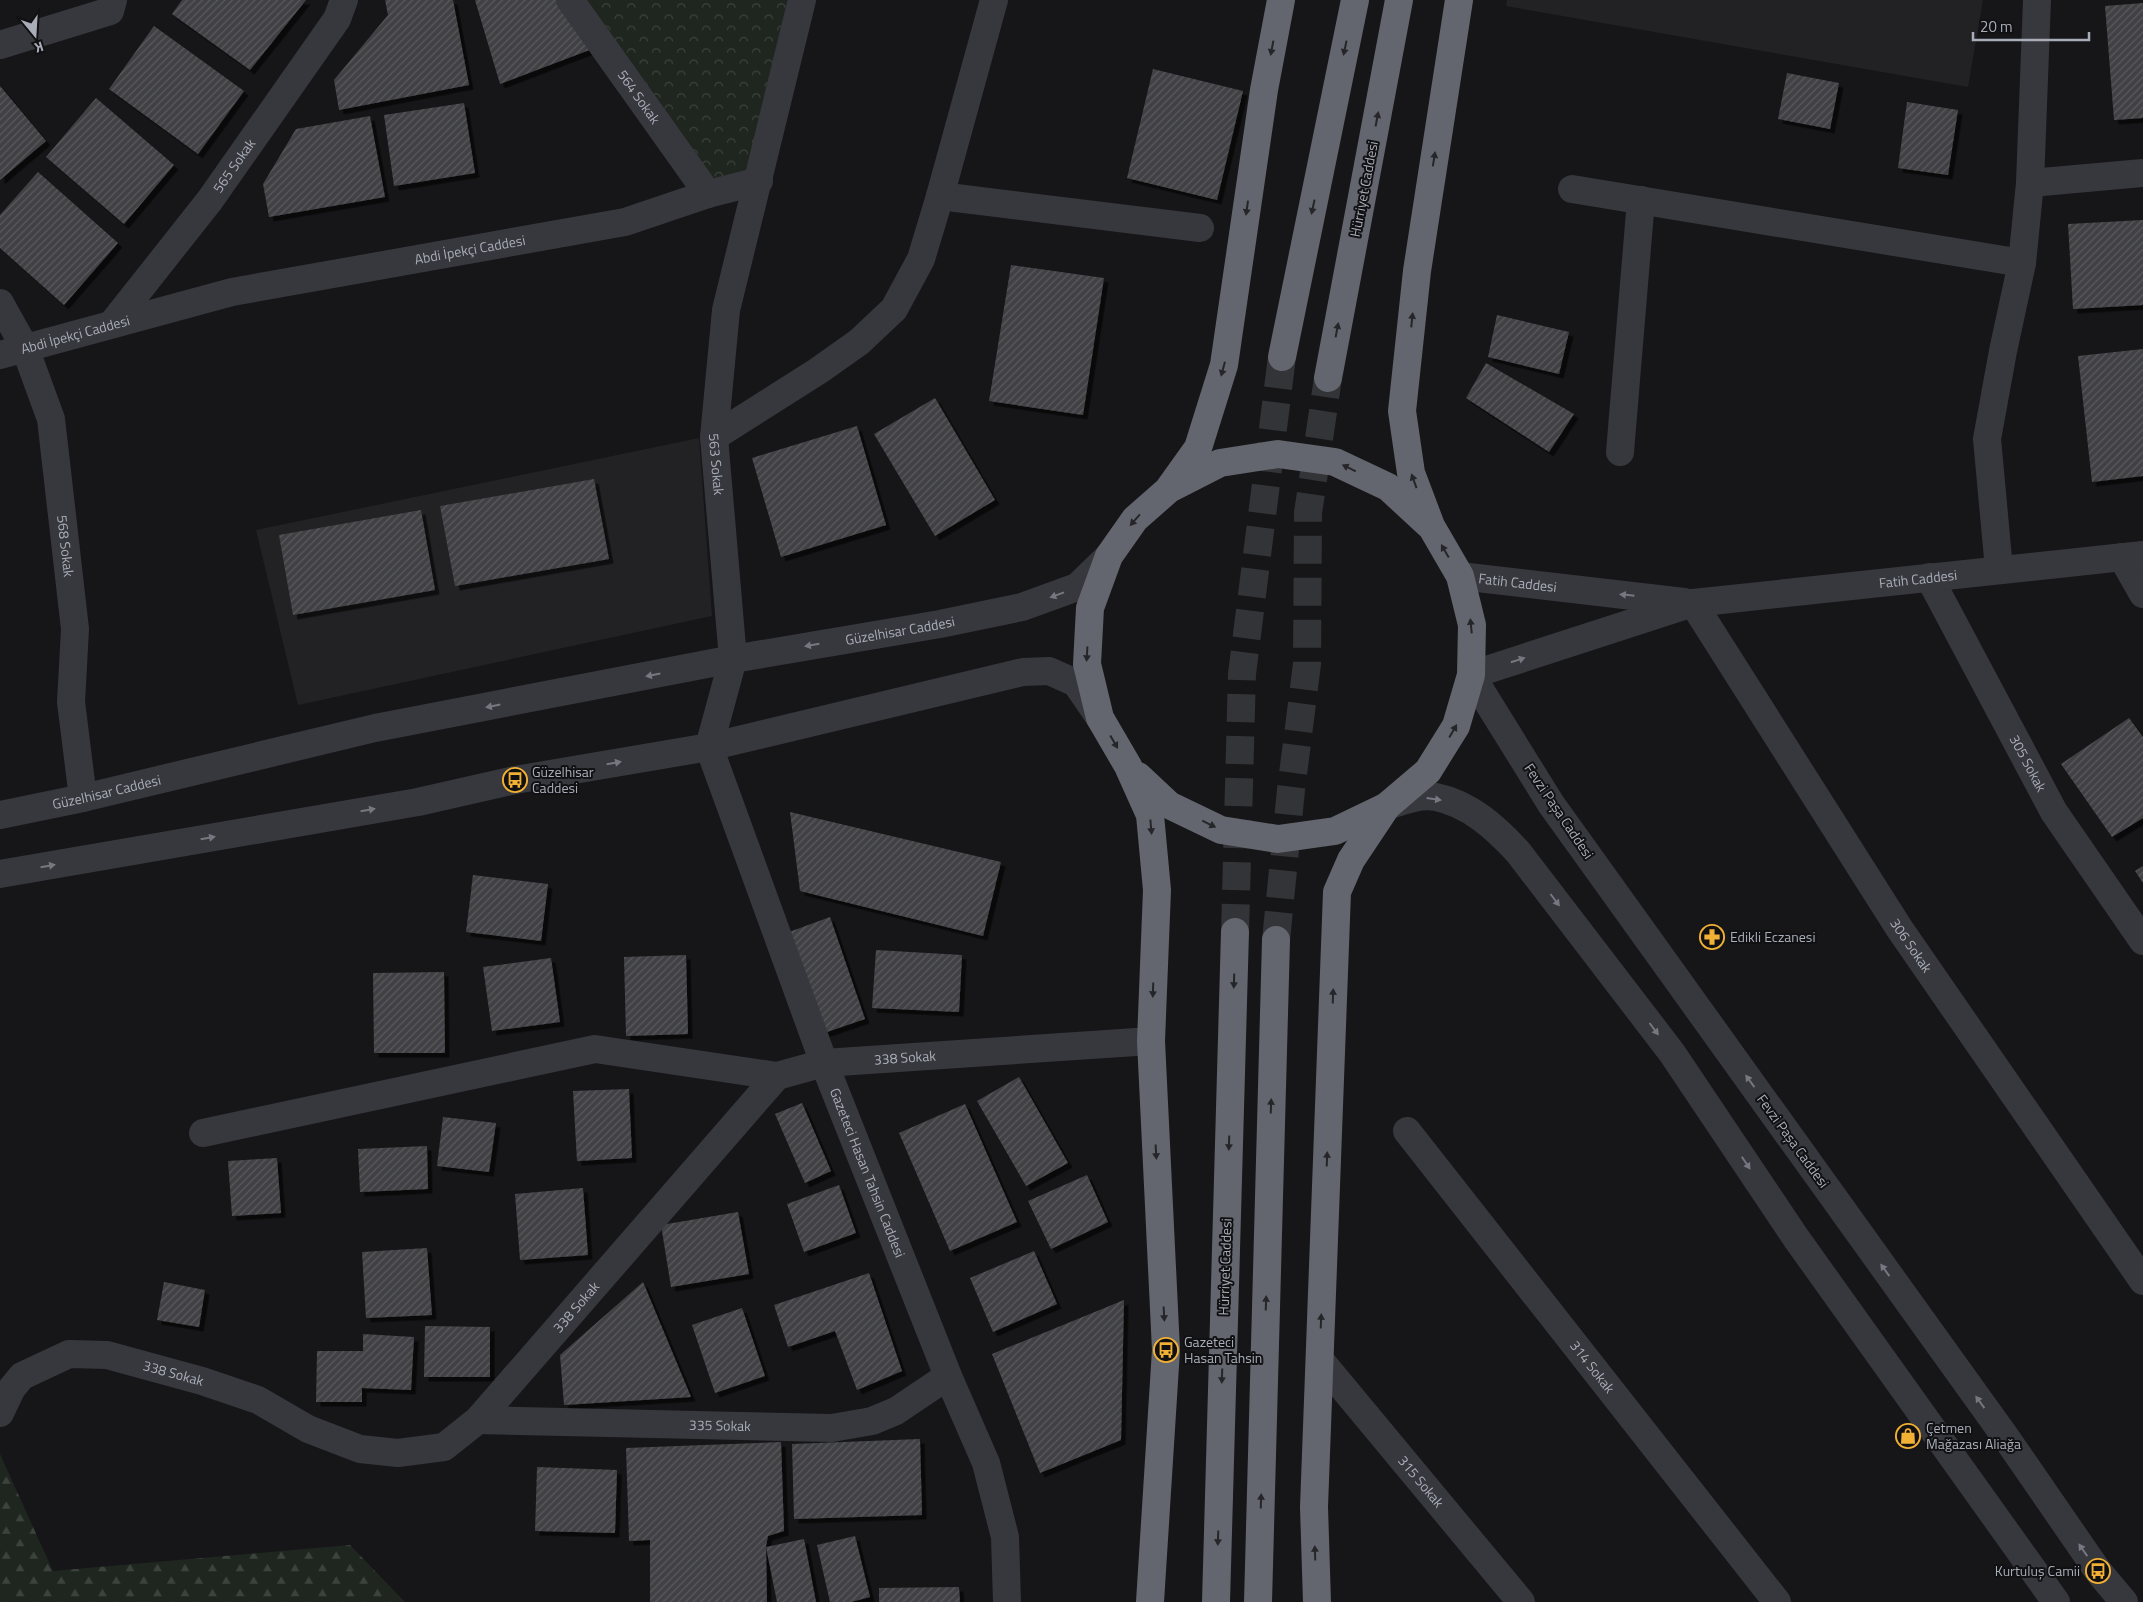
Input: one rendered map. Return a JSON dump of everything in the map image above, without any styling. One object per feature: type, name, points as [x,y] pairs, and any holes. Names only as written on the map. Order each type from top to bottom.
[{"type":"highway","points":[[1168,490],[1198,448],[1224,365],[1264,90],[1281,0]]},
{"type":"highway","points":[[1282,357],[1355,0]]},
{"type":"highway","name":"Hürriyet Caddesi","points":[[1328,378],[1399,0]]},
{"type":"highway","points":[[1128,766],[1169,805],[1221,830],[1278,839],[1335,832],[1387,806],[1428,771],[1456,726],[1471,675],[1472,625],[1460,576],[1431,526],[1411,473],[1402,411],[1417,271],[1459,0]]},
{"type":"highway","points":[[1150,1602],[1166,1350],[1151,1041],[1157,890],[1150,815],[1128,766],[1100,718],[1087,664],[1090,608],[1109,556],[1134,519],[1168,490],[1220,463],[1278,454],[1336,462],[1388,487],[1431,526]]},
{"type":"highway","points":[[1317,1602],[1314,1507],[1337,892],[1351,860],[1387,806]]},
{"type":"highway","name":"Hürriyet Caddesi","points":[[1216,1602],[1235,932]]},
{"type":"highway","points":[[1258,1602],[1276,940]]},
{"type":"street","points":[[0,45],[110,11],[113,0]]},
{"type":"street","name":"565 Sokak","points":[[112,324],[210,200],[337,19],[344,0]]},
{"type":"street","name":"564 Sokak","points":[[570,0],[708,194]]},
{"type":"street","points":[[759,181],[802,0]]},
{"type":"street","points":[[714,437],[859,342],[894,309],[921,259],[994,0]]},
{"type":"street","points":[[2000,569],[1987,439],[2022,263],[2030,183],[2037,0]]},
{"type":"street","points":[[2030,183],[2143,173]]},
{"type":"street","name":"Abdi İpekçi Caddesi","points":[[12,351],[232,292],[625,222],[708,194],[759,181]]},
{"type":"street","name":"563 Sokak","points":[[709,747],[733,659],[714,437],[726,310],[759,181]]},
{"type":"street","points":[[1572,189],[2022,263]]},
{"type":"street","points":[[940,196],[1200,228]]},
{"type":"street","points":[[1620,452],[1641,200]]},
{"type":"street","name":"568 Sokak","points":[[0,303],[12,351],[51,418],[75,629],[71,702],[83,798]]},
{"type":"street","name":"Güzelhisar Caddesi","points":[[0,815],[83,798],[375,728],[733,659],[940,624],[1022,607],[1077,587],[1109,556]]},
{"type":"street","points":[[2133,556],[2143,594]]},
{"type":"street","name":"Fatih Caddesi","points":[[1471,675],[1693,602],[2133,556]]},
{"type":"street","name":"Fatih Caddesi","points":[[1460,576],[1693,602]]},
{"type":"street","name":"305 Sokak","points":[[1929,577],[2054,812],[2143,941]]},
{"type":"street","name":"306 Sokak","points":[[1693,602],[1899,928],[2143,1281]]},
{"type":"street","points":[[0,874],[418,802],[515,780],[709,747],[1024,672],[1049,671],[1076,683],[1100,718]]},
{"type":"street","name":"Fevzi Paşa Caddesi","points":[[1471,675],[1552,804],[2001,1431],[2098,1571],[2124,1602]]},
{"type":"street","name":"Gazeteci Hasan Tahsin Caddesi","points":[[709,747],[824,1063],[948,1376],[986,1463],[1005,1537],[1007,1602]]},
{"type":"street","points":[[1387,806],[1407,799],[1435,797],[1464,808],[1496,828],[1518,852],[1672,1054],[1796,1238],[2056,1602]]},
{"type":"street","name":"338 Sokak","points":[[0,1412],[12,1388],[22,1376],[69,1354],[107,1355],[202,1381],[258,1400],[308,1429],[360,1450],[398,1453],[444,1447],[478,1420],[777,1076],[824,1063],[1151,1041]]},
{"type":"street","points":[[203,1133],[595,1049],[777,1076]]},
{"type":"street","name":"314 Sokak","points":[[1407,1131],[1777,1602]]},
{"type":"street","name":"315 Sokak","points":[[1320,1360],[1521,1602]]},
{"type":"street","name":"335 Sokak","points":[[478,1420],[832,1428],[872,1421],[896,1411],[948,1376]]},
{"type":"shaded area","points":[[1507,0],[1983,0],[1968,87],[1506,6]]},
{"type":"shaded area","points":[[699,438],[712,616],[298,705],[256,530]]},
{"type":"green space","points":[[570,0],[802,0],[759,181],[708,194]]},
{"type":"green space","points":[[0,1454],[53,1571],[350,1545],[405,1602],[0,1602]]},
{"type":"building","points":[[182,0],[306,0],[250,70],[172,14]]},
{"type":"building","points":[[385,0],[453,0],[469,85],[339,110],[334,80],[388,15]]},
{"type":"building","points":[[475,0],[558,0],[592,49],[500,84]]},
{"type":"building","points":[[2143,3],[2143,118],[2114,120],[2105,6]]},
{"type":"building","points":[[154,26],[244,91],[198,154],[109,89]]},
{"type":"building","points":[[1153,69],[1243,91],[1217,200],[1127,178]]},
{"type":"building","points":[[1787,73],[1839,83],[1830,129],[1778,119]]},
{"type":"building","points":[[0,86],[46,141],[0,180]]},
{"type":"building","points":[[96,98],[174,165],[124,224],[46,157]]},
{"type":"building","points":[[1907,102],[1958,110],[1948,175],[1898,168]]},
{"type":"building","points":[[464,103],[475,173],[394,186],[384,115]]},
{"type":"building","points":[[370,116],[385,197],[269,217],[263,184],[296,129]]},
{"type":"building","points":[[38,172],[118,243],[64,305],[0,248],[0,215]]},
{"type":"building","points":[[2143,220],[2143,305],[2073,309],[2068,224]]},
{"type":"building","points":[[1011,265],[1104,278],[1083,415],[989,401]]},
{"type":"building","points":[[1497,315],[1569,332],[1559,374],[1488,357]]},
{"type":"building","points":[[2143,349],[2143,476],[2092,482],[2078,356]]},
{"type":"building","points":[[1486,363],[1574,414],[1549,452],[1466,398]]},
{"type":"building","points":[[935,398],[995,500],[935,536],[874,434]]},
{"type":"building","points":[[857,426],[886,525],[781,557],[752,458]]},
{"type":"building","points":[[594,479],[609,559],[455,586],[440,506]]},
{"type":"building","points":[[421,510],[435,590],[293,615],[279,535]]},
{"type":"building","points":[[2129,718],[2143,737],[2143,818],[2112,837],[2061,764]]},
{"type":"building","points":[[790,812],[1001,862],[983,936],[800,891]]},
{"type":"building","points":[[2143,866],[2143,883],[2135,871]]},
{"type":"building","points":[[473,875],[548,884],[541,941],[466,932]]},
{"type":"building","points":[[830,917],[865,1019],[824,1033],[789,932]]},
{"type":"building","points":[[876,950],[962,955],[959,1012],[872,1008]]},
{"type":"building","points":[[686,955],[688,1034],[626,1036],[624,957]]},
{"type":"building","points":[[551,958],[560,1022],[492,1031],[483,967]]},
{"type":"building","points":[[444,972],[445,1053],[374,1053],[373,973]]},
{"type":"building","points":[[1019,1077],[1068,1163],[1026,1186],[977,1101]]},
{"type":"building","points":[[629,1089],[632,1158],[577,1161],[573,1091]]},
{"type":"building","points":[[802,1103],[831,1171],[805,1183],[775,1114]]},
{"type":"building","points":[[965,1104],[1017,1222],[950,1251],[899,1133]]},
{"type":"building","points":[[443,1117],[496,1123],[489,1172],[437,1166]]},
{"type":"building","points":[[427,1146],[428,1189],[360,1192],[358,1149]]},
{"type":"building","points":[[277,1158],[281,1213],[232,1216],[228,1161]]},
{"type":"building","points":[[1087,1175],[1108,1222],[1051,1249],[1028,1201]]},
{"type":"building","points":[[839,1185],[856,1233],[804,1252],[787,1204]]},
{"type":"building","points":[[583,1188],[588,1255],[520,1260],[515,1194]]},
{"type":"building","points":[[738,1212],[749,1274],[671,1287],[661,1225]]},
{"type":"building","points":[[427,1248],[432,1315],[366,1318],[362,1252]]},
{"type":"building","points":[[1034,1251],[1057,1304],[993,1332],[970,1278]]},
{"type":"building","points":[[869,1273],[902,1371],[857,1390],[835,1331],[788,1347],[774,1305]]},
{"type":"building","points":[[164,1282],[205,1290],[199,1327],[157,1320]]},
{"type":"building","points":[[643,1282],[691,1397],[564,1405],[560,1355]]},
{"type":"building","points":[[1124,1300],[1121,1440],[1040,1473],[992,1354]]},
{"type":"building","points":[[742,1308],[765,1376],[715,1393],[692,1325]]},
{"type":"building","points":[[425,1326],[490,1327],[490,1377],[424,1377]]},
{"type":"building","points":[[363,1334],[414,1337],[411,1390],[362,1388],[362,1402],[316,1402],[317,1351],[363,1351]]},
{"type":"building","points":[[920,1439],[922,1515],[794,1519],[792,1444]]},
{"type":"building","points":[[781,1442],[784,1531],[768,1536],[766,1546],[767,1602],[650,1602],[650,1540],[629,1541],[626,1448]]},
{"type":"building","points":[[537,1467],[617,1470],[615,1533],[535,1531]]},
{"type":"building","points":[[855,1536],[870,1597],[851,1602],[830,1602],[817,1545]]},
{"type":"building","points":[[804,1539],[816,1602],[777,1602],[766,1547]]},
{"type":"building","points":[[959,1587],[960,1602],[879,1602],[879,1588]]},
{"type":"tunnel","points":[[1235,932],[1242,674],[1282,357]]},
{"type":"tunnel","points":[[1276,940],[1291,790],[1307,664],[1308,513],[1328,378]]},
{"type":"place","name":"Güzelhisar Caddesi","points":[[515,780]]},
{"type":"place","name":"Edikli Eczanesi","points":[[1712,937]]},
{"type":"place","name":"Gazeteci Hasan Tahsin","points":[[1166,1350]]},
{"type":"place","name":"Çetmen Mağazası Aliağa","points":[[1908,1436]]},
{"type":"place","name":"Kurtuluş Camii","points":[[2098,1571]]}]
